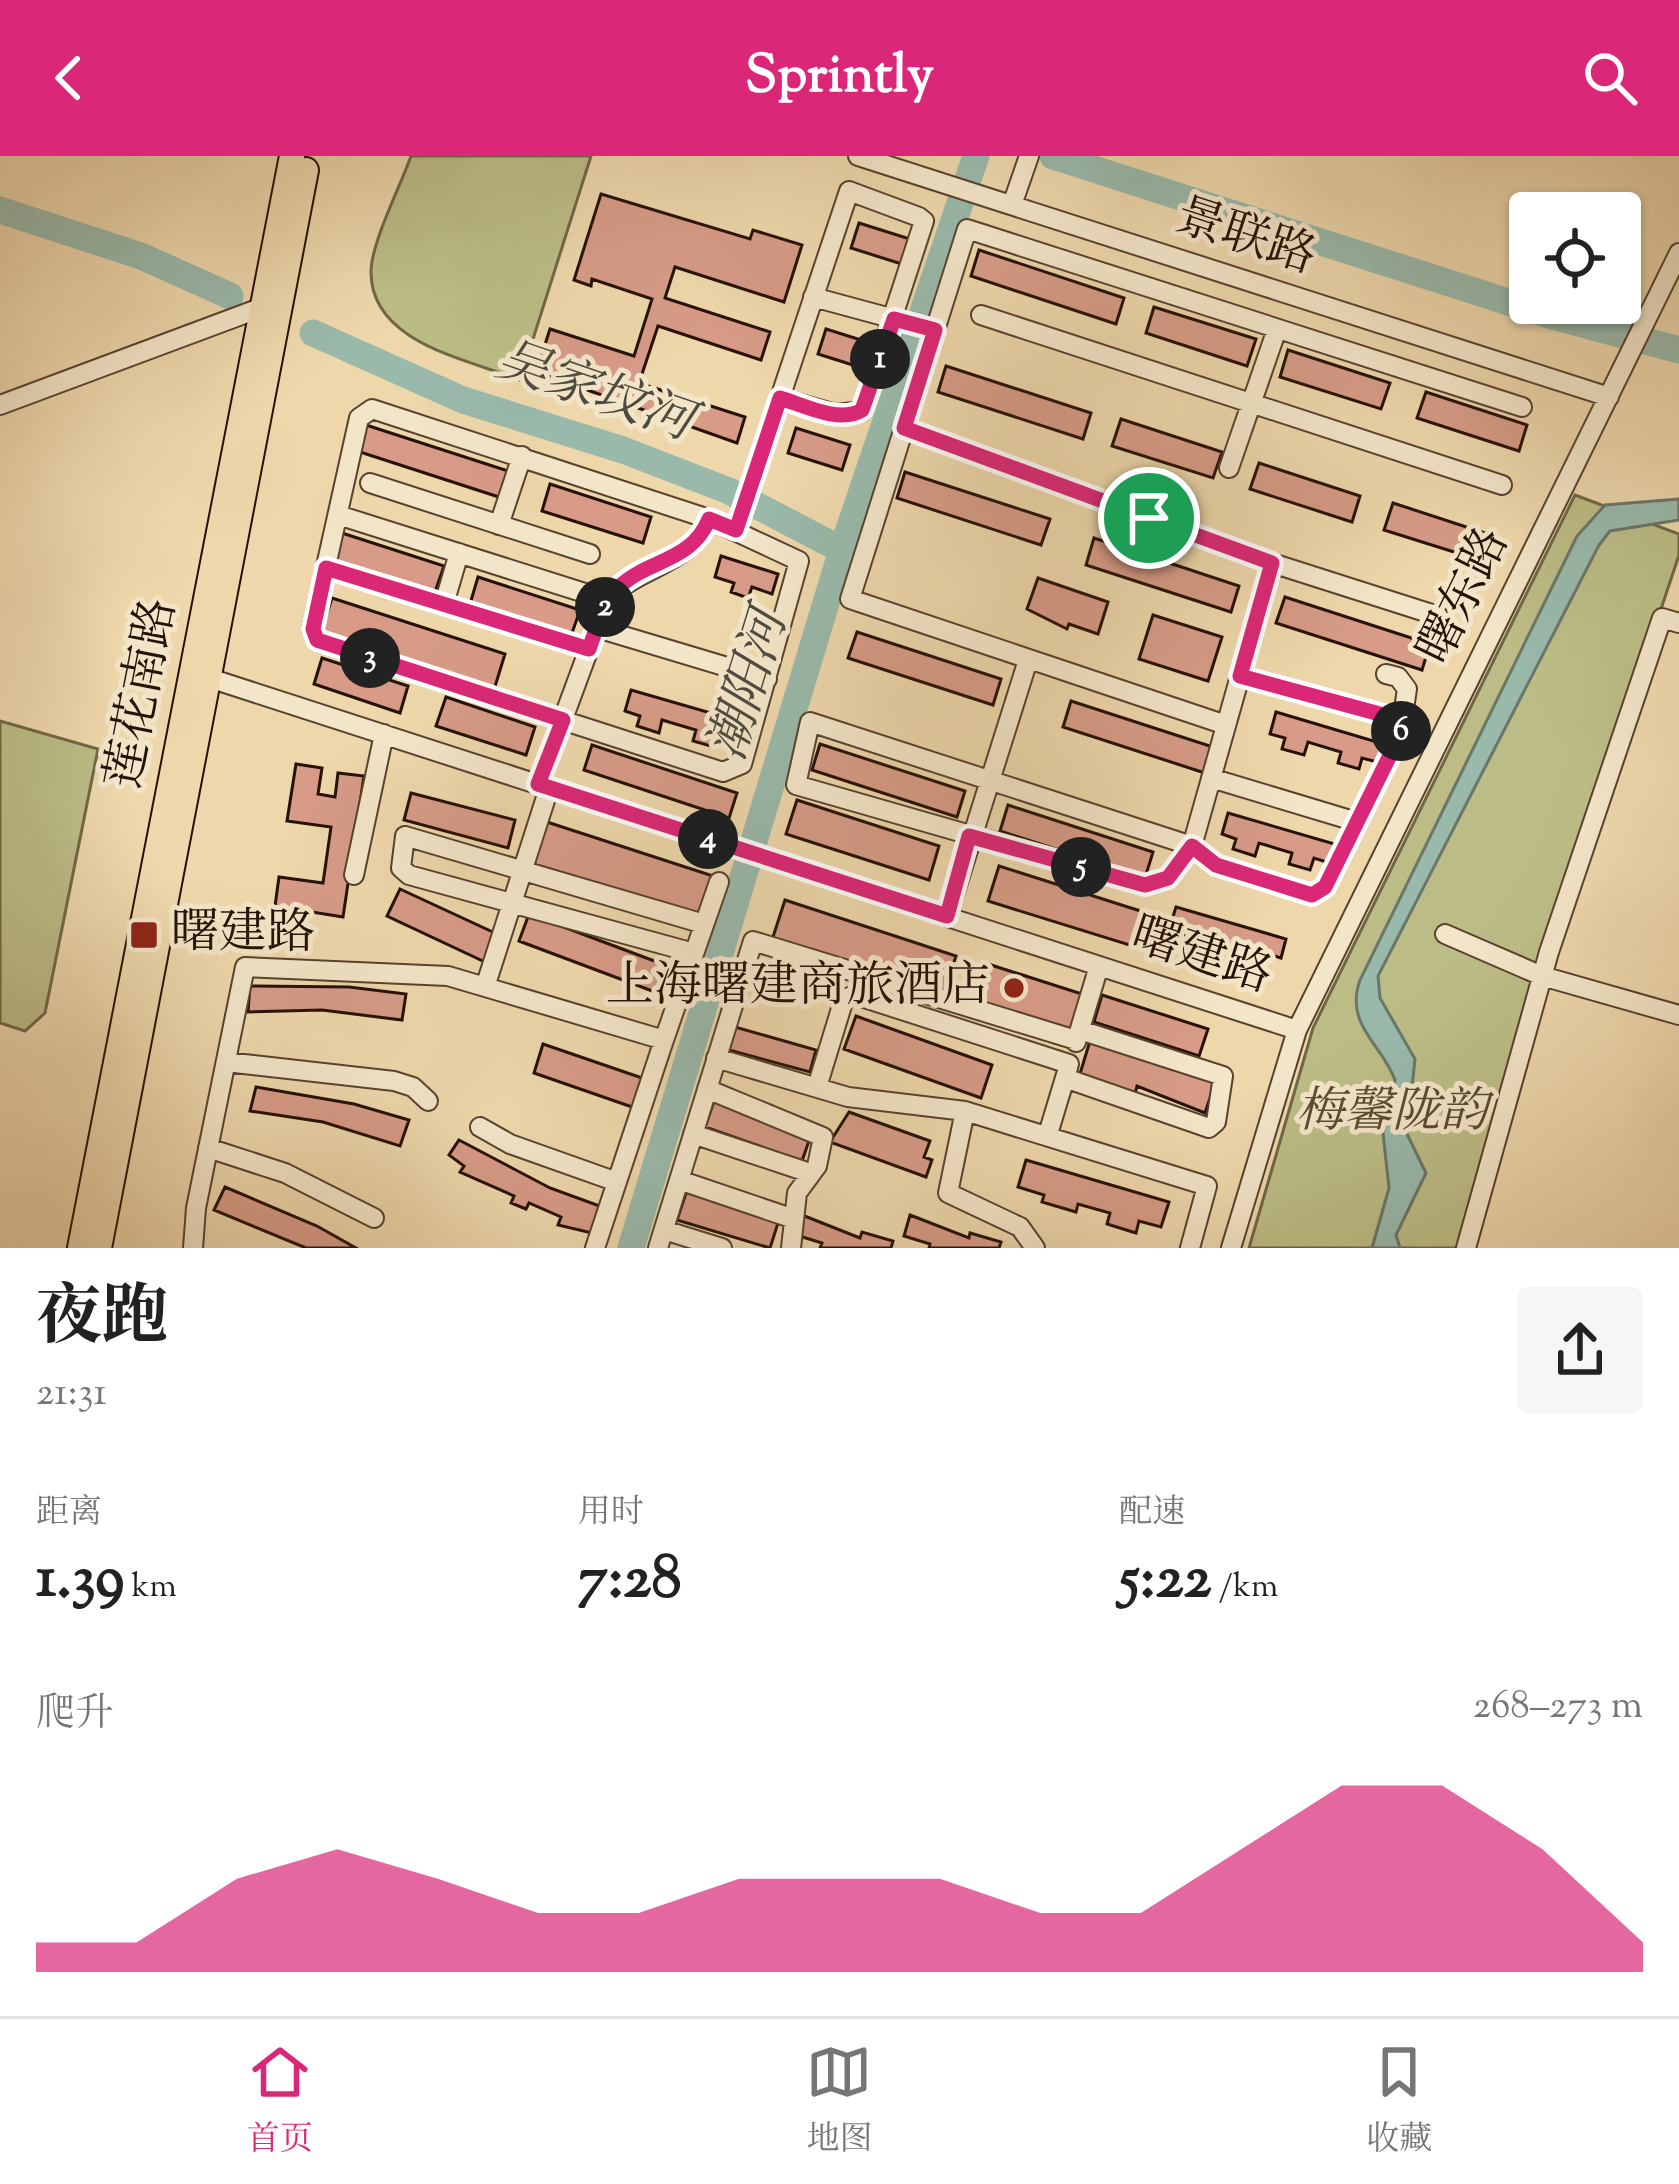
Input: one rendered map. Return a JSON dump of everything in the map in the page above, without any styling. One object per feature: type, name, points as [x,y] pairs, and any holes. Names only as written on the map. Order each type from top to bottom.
[{"type":"main road","name":"莲花南路","points":[[273,303],[292,156]]},
{"type":"main road","name":"莲花南路","points":[[99,1248],[201,675],[273,303],[309,156]]},
{"type":"main road","name":"莲花南路","points":[[80,1248],[201,675]]},
{"type":"street","name":"景联路","points":[[858,156],[1609,397]]},
{"type":"street","points":[[1012,206],[1027,161]]},
{"type":"street","points":[[736,530],[849,190],[924,221],[896,319],[862,410],[853,416],[836,414],[780,398]]},
{"type":"street","points":[[1226,725],[850,599],[967,229],[1522,407]]},
{"type":"street","name":"曙东路","points":[[1232,1248],[1297,1030],[1679,253]]},
{"type":"street","points":[[813,298],[935,330]]},
{"type":"street","points":[[0,405],[273,303]]},
{"type":"street","points":[[981,315],[1502,485]]},
{"type":"street","points":[[1229,469],[1277,328]]},
{"type":"street","points":[[372,409],[709,519],[799,561],[742,764],[733,771],[317,640],[313,629],[338,515],[359,418],[372,409]]},
{"type":"street","points":[[904,428],[1272,563],[1438,616]]},
{"type":"street","points":[[500,525],[522,456]]},
{"type":"street","points":[[370,483],[590,554]]},
{"type":"street","points":[[410,538],[423,500]]},
{"type":"street","points":[[338,515],[608,600]]},
{"type":"street","points":[[486,984],[524,867],[563,720],[608,600],[623,583],[691,548],[709,519]]},
{"type":"street","points":[[521,573],[529,534]]},
{"type":"street","points":[[444,604],[459,553]]},
{"type":"street","points":[[1272,563],[1192,846],[1168,878],[1145,885],[796,784],[810,722],[1192,846],[1216,865],[1312,895],[1325,887],[1400,735],[1406,689],[1398,677],[1386,674]]},
{"type":"street","points":[[326,568],[589,649]]},
{"type":"street","points":[[1466,1248],[1542,976],[1662,618],[1679,623]]},
{"type":"street","points":[[597,628],[767,679]]},
{"type":"street","points":[[947,916],[1028,661]]},
{"type":"street","name":"曙建路","points":[[201,675],[1297,1030]]},
{"type":"street","points":[[1240,676],[1402,720]]},
{"type":"street","points":[[354,875],[384,734]]},
{"type":"street","points":[[1211,778],[1357,823]]},
{"type":"street","points":[[694,953],[409,875],[401,868],[405,836],[524,867],[704,924]]},
{"type":"street","points":[[595,1248],[719,883]]},
{"type":"street","points":[[1445,934],[1542,976],[1679,1015]]},
{"type":"street","points":[[722,1248],[661,1239],[753,941],[1223,1076],[1216,1122],[1209,1128],[855,995],[844,999],[818,1088]]},
{"type":"street","points":[[744,968],[810,991],[818,961]]},
{"type":"street","points":[[1048,1134],[1099,966]]},
{"type":"street","points":[[193,1248],[245,968],[448,976],[664,1040]]},
{"type":"street","points":[[716,1058],[848,1097],[965,1111],[1207,1186],[1190,1248]]},
{"type":"street","points":[[226,1062],[394,1081],[413,1087],[428,1101]]},
{"type":"street","points":[[707,1089],[814,1129],[825,1145],[801,1181],[790,1248]]},
{"type":"street","points":[[965,1111],[948,1193],[1020,1227],[1035,1248]]},
{"type":"street","points":[[480,1127],[510,1144],[617,1182]]},
{"type":"street","points":[[693,1134],[810,1173]]},
{"type":"street","points":[[208,1148],[285,1173],[374,1218]]},
{"type":"street","points":[[679,1180],[794,1219]]},
{"type":"green space","points":[[411,156],[591,156],[520,380],[426,345],[387,316],[375,296],[372,260]]},
{"type":"green space","name":"梅馨陇韵","points":[[1575,495],[1679,534],[1679,555],[1535,988],[1457,1248],[1249,1248],[1313,1028]]},
{"type":"green space","points":[[0,721],[98,749],[45,1013],[25,1031],[0,1023]]},
{"type":"shaded area","points":[[1679,499],[1679,520],[1610,531],[1599,545],[1378,976],[1380,998],[1415,1059],[1407,1134],[1426,1173],[1396,1235],[1400,1248],[1372,1248],[1389,1188],[1383,1133],[1395,1080],[1361,1022],[1356,996],[1360,980],[1577,536],[1605,505]]},
{"type":"building","points":[[601,194],[750,239],[753,230],[802,245],[784,302],[675,267],[665,298],[770,332],[761,360],[658,326],[639,383],[745,417],[737,443],[545,375],[548,366],[539,363],[550,329],[634,356],[652,299],[592,279],[591,286],[574,280]]},
{"type":"building","points":[[859,223],[913,240],[905,265],[851,248]]},
{"type":"building","points":[[979,250],[1124,298],[1116,324],[971,276]]},
{"type":"building","points":[[1154,307],[1256,339],[1247,366],[1146,333]]},
{"type":"building","points":[[826,329],[880,346],[872,371],[818,354]]},
{"type":"building","points":[[1288,350],[1390,383],[1381,409],[1280,377]]},
{"type":"building","points":[[946,366],[1091,413],[1083,439],[938,392]]},
{"type":"building","points":[[1426,392],[1527,425],[1519,451],[1417,418]]},
{"type":"building","points":[[1121,419],[1222,452],[1213,478],[1112,446]]},
{"type":"building","points":[[366,425],[511,472],[502,498],[357,451]]},
{"type":"building","points":[[796,428],[850,445],[842,470],[788,453]]},
{"type":"building","points":[[1259,463],[1360,496],[1352,522],[1250,489]]},
{"type":"building","points":[[905,472],[1050,519],[1041,545],[897,498]]},
{"type":"building","points":[[550,484],[651,517],[643,543],[542,511]]},
{"type":"building","points":[[1393,503],[1494,536],[1486,562],[1384,530]]},
{"type":"building","points":[[342,533],[444,566],[435,592],[334,560]]},
{"type":"building","points":[[1094,538],[1239,586],[1231,612],[1086,565]]},
{"type":"building","points":[[721,556],[778,574],[772,594],[752,587],[748,598],[731,592],[734,583],[715,577]]},
{"type":"building","points":[[478,577],[580,610],[571,636],[470,604]]},
{"type":"building","points":[[1038,578],[1108,602],[1098,634],[1069,624],[1067,629],[1027,609]]},
{"type":"building","points":[[1285,597],[1430,644],[1422,670],[1276,623]]},
{"type":"building","points":[[332,598],[505,654],[493,693],[319,638]]},
{"type":"building","points":[[1153,615],[1222,637],[1208,681],[1139,659]]},
{"type":"building","points":[[857,632],[1001,679],[993,705],[848,658]]},
{"type":"building","points":[[322,658],[408,686],[400,713],[314,684]]},
{"type":"building","points":[[631,690],[742,722],[736,741],[717,735],[714,747],[693,741],[696,730],[662,720],[659,733],[637,726],[640,716],[625,711]]},
{"type":"building","points":[[446,697],[535,727],[526,755],[436,726]]},
{"type":"building","points":[[1071,701],[1216,748],[1208,774],[1063,727]]},
{"type":"building","points":[[1276,712],[1387,745],[1381,763],[1362,758],[1359,769],[1338,763],[1341,752],[1308,742],[1304,755],[1282,749],[1285,738],[1270,734]]},
{"type":"building","points":[[820,744],[965,791],[957,817],[812,770]]},
{"type":"building","points":[[592,745],[737,793],[729,818],[584,770]]},
{"type":"building","points":[[296,764],[322,768],[318,794],[335,797],[338,773],[364,776],[343,917],[275,906],[279,877],[323,883],[331,827],[287,821]]},
{"type":"building","points":[[411,793],[515,820],[508,848],[404,820]]},
{"type":"building","points":[[797,800],[939,846],[929,880],[786,834]]},
{"type":"building","points":[[1008,805],[1153,852],[1145,878],[1000,831]]},
{"type":"building","points":[[1228,813],[1338,845],[1333,864],[1314,858],[1310,870],[1289,864],[1292,853],[1259,843],[1255,856],[1233,849],[1236,839],[1222,834]]},
{"type":"building","points":[[547,822],[713,876],[699,918],[533,864]]},
{"type":"building","points":[[999,866],[1150,914],[1139,948],[988,901]]},
{"type":"building","points":[[400,889],[497,934],[485,962],[387,916]]},
{"type":"building","points":[[785,900],[956,956],[943,996],[772,940]]},
{"type":"building","points":[[1176,907],[1286,939],[1281,958],[1262,952],[1258,964],[1237,958],[1240,947],[1207,937],[1203,950],[1181,943],[1184,933],[1169,929]]},
{"type":"building","points":[[529,914],[681,971],[671,998],[519,941]]},
{"type":"building","points":[[988,964],[1085,995],[1073,1036],[975,1005]]},
{"type":"building","points":[[250,986],[349,987],[406,994],[402,1020],[322,1010],[248,1012]]},
{"type":"building","points":[[1102,995],[1208,1029],[1199,1056],[1094,1022]]},
{"type":"building","points":[[856,1016],[992,1065],[981,1098],[844,1049]]},
{"type":"building","points":[[735,1027],[816,1050],[810,1072],[729,1050]]},
{"type":"building","points":[[1090,1041],[1216,1080],[1205,1113],[1137,1086],[1135,1094],[1079,1077]]},
{"type":"building","points":[[543,1044],[645,1079],[635,1108],[534,1073]]},
{"type":"building","points":[[256,1087],[354,1104],[409,1120],[400,1146],[323,1122],[250,1111]]},
{"type":"building","points":[[714,1101],[811,1135],[802,1161],[705,1127]]},
{"type":"building","points":[[849,1112],[930,1141],[924,1157],[932,1160],[926,1177],[830,1142]]},
{"type":"building","points":[[459,1140],[550,1188],[605,1208],[596,1234],[558,1225],[561,1217],[529,1203],[526,1209],[511,1203],[514,1196],[460,1172],[464,1166],[449,1155]]},
{"type":"building","points":[[1026,1160],[1169,1202],[1161,1227],[1139,1221],[1136,1233],[1107,1224],[1110,1213],[1078,1204],[1076,1212],[1042,1202],[1044,1195],[1018,1187]]},
{"type":"building","points":[[225,1187],[356,1248],[306,1248],[214,1210]]},
{"type":"building","points":[[687,1190],[779,1220],[770,1248],[677,1220]]},
{"type":"building","points":[[802,1215],[860,1238],[862,1232],[893,1241],[891,1248],[820,1248],[822,1243],[796,1235]]},
{"type":"building","points":[[910,1215],[969,1238],[970,1233],[1001,1242],[999,1248],[929,1248],[930,1244],[904,1236]]},
{"type":"waterway","name":"潮阳河","points":[[631,1248],[842,550],[976,156]]},
{"type":"waterway","name":"潮阳河","points":[[1053,156],[1552,316],[1679,350]]},
{"type":"waterway","name":"吴家坟河","points":[[0,210],[141,256],[230,296]]},
{"type":"waterway","name":"吴家坟河","points":[[313,333],[463,400],[623,450],[729,491],[842,550]]},
{"type":"place","name":"曙建路","points":[[144,935]]},
{"type":"place","name":"上海曙建商旅酒店","points":[[1014,988]]},
{"type":"route","points":[[894,319],[935,330],[904,428],[1149,518],[1272,563],[1240,676],[1402,720],[1400,735],[1325,887],[1312,895],[1216,865],[1192,846],[1168,878],[1145,885],[969,836],[947,916],[538,784],[563,720],[317,640],[313,629],[326,568],[589,649],[608,600],[623,583],[691,548],[709,519],[736,530],[780,398],[836,414],[853,416],[862,410],[894,319]]}]
